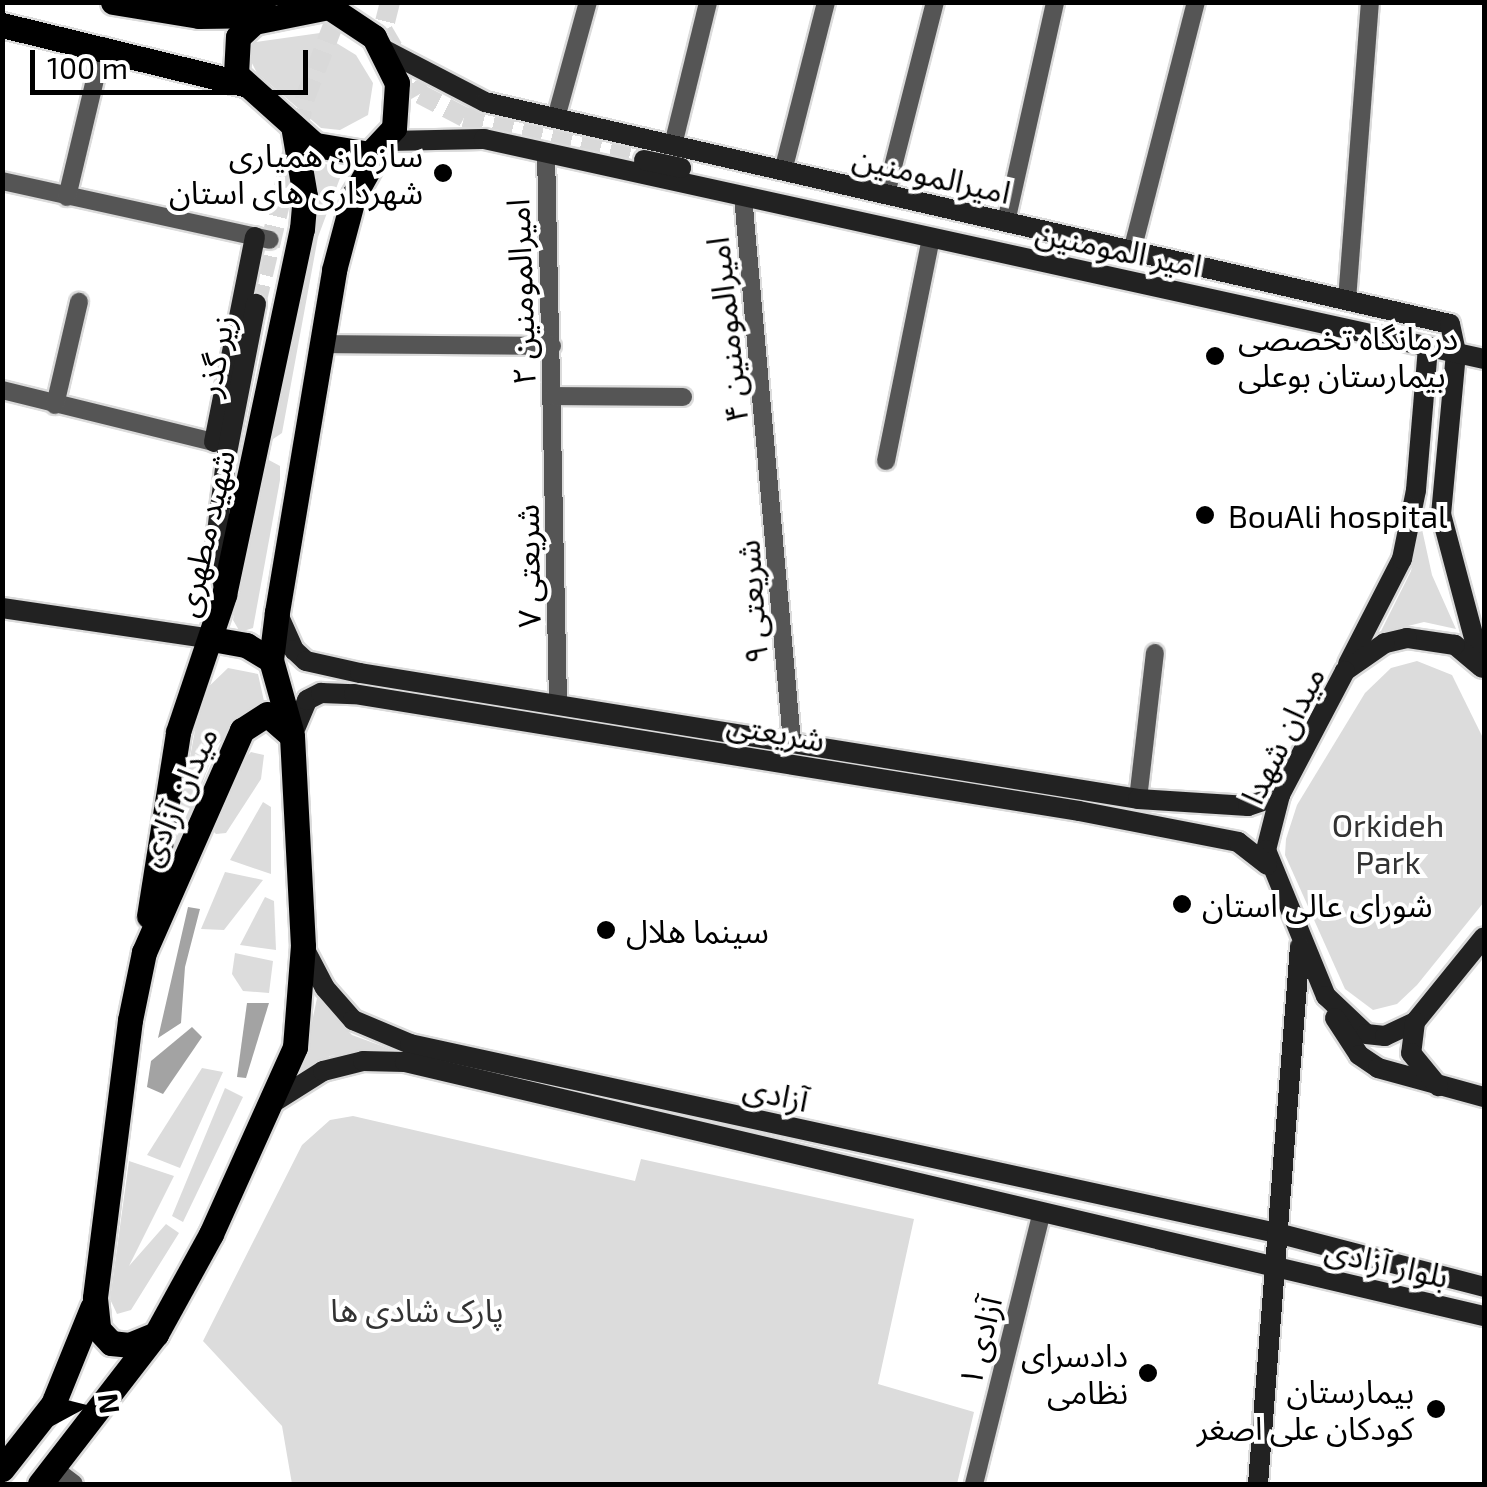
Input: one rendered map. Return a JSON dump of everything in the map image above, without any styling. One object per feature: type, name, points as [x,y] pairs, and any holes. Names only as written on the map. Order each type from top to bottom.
[{"type":"main road","points":[[47,1476],[156,1334],[274,1102],[295,1047],[303,946],[292,736],[271,660],[345,224],[383,145],[398,95],[383,50],[340,10],[310,5],[273,15],[199,16],[118,3]]},
{"type":"main road","points":[[273,15],[238,37],[236,74],[244,84],[315,146],[341,154],[383,145]]},
{"type":"main road","points":[[2,26],[103,46],[244,84]]},
{"type":"main road","name":"امیرالمومنین","points":[[383,50],[460,94],[1450,324],[1456,353]]},
{"type":"main road","name":"شهید مطهری","points":[[144,952],[178,732],[224,595],[302,229],[305,196],[293,126]]},
{"type":"main road","name":"امیر المومنین","points":[[383,145],[456,136],[546,152],[1484,359]]},
{"type":"main road","points":[[644,160],[866,214],[904,232]]},
{"type":"main road","points":[[214,442],[262,239]]},
{"type":"main road","name":"زیر گذر","points":[[224,595],[216,540],[256,304]]},
{"type":"main road","points":[[1345,671],[1402,559],[1416,490],[1428,346]]},
{"type":"main road","points":[[1456,353],[1441,514],[1483,671]]},
{"type":"main road","points":[[257,448],[304,457]]},
{"type":"main road","points":[[2,608],[246,644],[271,660]]},
{"type":"main road","points":[[277,612],[294,650],[306,661],[1138,799],[1248,806],[1280,795]]},
{"type":"main road","name":"میدان شهدا","points":[[1266,865],[1268,832],[1280,795],[1345,671],[1384,643],[1407,638],[1455,645],[1483,671]]},
{"type":"main road","name":"شریعتی","points":[[292,736],[307,700],[335,692],[555,724],[1214,837],[1238,842],[1266,865]]},
{"type":"main road","points":[[555,724],[558,702]]},
{"type":"main road","name":"میدان آزادی","points":[[156,1334],[129,1345],[111,1344],[98,1329],[95,1298],[144,952],[242,730],[267,714],[292,736]]},
{"type":"main road","points":[[1266,865],[1300,945],[1359,1055],[1395,1075],[1484,1097]]},
{"type":"main road","points":[[1326,996],[1366,1034],[1384,1036],[1415,1022],[1484,937]]},
{"type":"main road","points":[[1258,1484],[1300,945]]},
{"type":"main road","name":"آزادی","points":[[303,946],[325,988],[353,1020],[410,1044],[1277,1233]]},
{"type":"main road","points":[[1415,1022],[1412,1054],[1438,1086]]},
{"type":"main road","name":"آزادی","points":[[274,1102],[323,1071],[363,1061],[405,1062],[1275,1267]]},
{"type":"main road","name":"بلوار آزادی","points":[[1277,1233],[1484,1286]]},
{"type":"main road","name":"بلوار آزادی","points":[[1275,1267],[1484,1316]]},
{"type":"main road","points":[[2,1469],[53,1404],[80,1352],[95,1298]]},
{"type":"street","points":[[556,118],[588,2]]},
{"type":"street","points":[[674,146],[708,2]]},
{"type":"street","points":[[782,171],[826,2]]},
{"type":"street","points":[[886,194],[935,2]]},
{"type":"street","points":[[1006,222],[1056,2]]},
{"type":"street","points":[[1132,251],[1196,2]]},
{"type":"street","points":[[1347,300],[1370,2]]},
{"type":"street","points":[[68,197],[103,46]]},
{"type":"street","name":"امیرالمومنین ۲","points":[[546,152],[556,430]]},
{"type":"street","points":[[2,181],[262,239]]},
{"type":"street","name":"امیرالمومنین ۴","points":[[743,196],[770,458]]},
{"type":"street","points":[[886,460],[931,237]]},
{"type":"street","points":[[55,405],[79,302]]},
{"type":"street","points":[[322,344],[552,346]]},
{"type":"street","points":[[2,390],[214,442]]},
{"type":"street","points":[[554,396],[683,397]]},
{"type":"street","name":"شریعتی ۷","points":[[556,430],[558,702]]},
{"type":"street","name":"شریعتی ۹","points":[[770,458],[792,742]]},
{"type":"street","points":[[1138,799],[1156,652]]},
{"type":"street","name":"آزادی ۱","points":[[974,1484],[1042,1212]]},
{"type":"street","points":[[47,1476],[74,1484]]},
{"type":"green space","points":[[320,33],[356,55],[373,83],[368,115],[340,130],[321,128],[257,73],[242,44]]},
{"type":"green space","points":[[306,157],[343,170],[318,237],[282,433],[273,439],[268,435]]},
{"type":"green space","points":[[267,459],[280,466],[280,480],[253,628],[240,632],[233,620],[261,465]]},
{"type":"green space","points":[[1420,520],[1432,575],[1456,629],[1424,622],[1380,633],[1411,571]]},
{"type":"green space","name":"Orkideh Park","points":[[1417,661],[1452,675],[1484,740],[1484,902],[1417,985],[1397,1004],[1373,1010],[1345,989],[1285,855],[1286,839],[1297,805],[1365,693],[1391,668]]},
{"type":"green space","points":[[228,668],[258,674],[264,701],[216,746],[167,880],[202,693]]},
{"type":"green space","points":[[251,752],[264,755],[261,779],[226,833],[216,834],[212,830],[241,762]]},
{"type":"green space","points":[[263,802],[271,807],[271,874],[230,860]]},
{"type":"green space","points":[[225,872],[263,880],[224,930],[201,929]]},
{"type":"green space","points":[[265,897],[274,901],[276,950],[240,945]]},
{"type":"green space","points":[[235,953],[273,961],[269,993],[243,991],[232,974]]},
{"type":"green space","points":[[317,998],[352,1035],[393,1050],[330,1056],[301,1075]]},
{"type":"green space","points":[[202,1068],[223,1072],[180,1168],[147,1155]]},
{"type":"green space","points":[[225,1088],[243,1097],[183,1222],[172,1216]]},
{"type":"green space","name":"پارک شادی ها","points":[[353,1116],[635,1181],[641,1159],[914,1219],[878,1384],[974,1412],[957,1484],[292,1484],[282,1426],[203,1341],[302,1145],[330,1120]]},
{"type":"green space","points":[[129,1161],[174,1176],[129,1266],[166,1224],[179,1233],[131,1310],[117,1314],[110,1299]]},
{"type":"shaded area","points":[[188,907],[200,909],[185,967],[181,1023],[158,1038]]},
{"type":"shaded area","points":[[247,1003],[269,1003],[246,1078],[237,1077]]},
{"type":"shaded area","points":[[192,1027],[202,1037],[163,1094],[147,1087],[151,1061]]},
{"type":"tunnel","points":[[256,304],[305,98],[342,2]]},
{"type":"tunnel","points":[[390,2],[383,31],[420,94],[464,117],[644,160]]},
{"type":"place","name":"سازمان همیاری شهرداری های استان","points":[[443,173]]},
{"type":"place","name":"درمانگاه تخصصی بیمارستان بوعلی","points":[[1215,356]]},
{"type":"place","name":"BouAli hospital","points":[[1205,515]]},
{"type":"place","name":"شورای عالی استان","points":[[1182,904]]},
{"type":"place","name":"سینما هلال","points":[[606,930]]},
{"type":"place","name":"دادسرای نظامی","points":[[1148,1373]]},
{"type":"place","name":"بیمارستان کودکان علی اصغر","points":[[1436,1409]]}]
